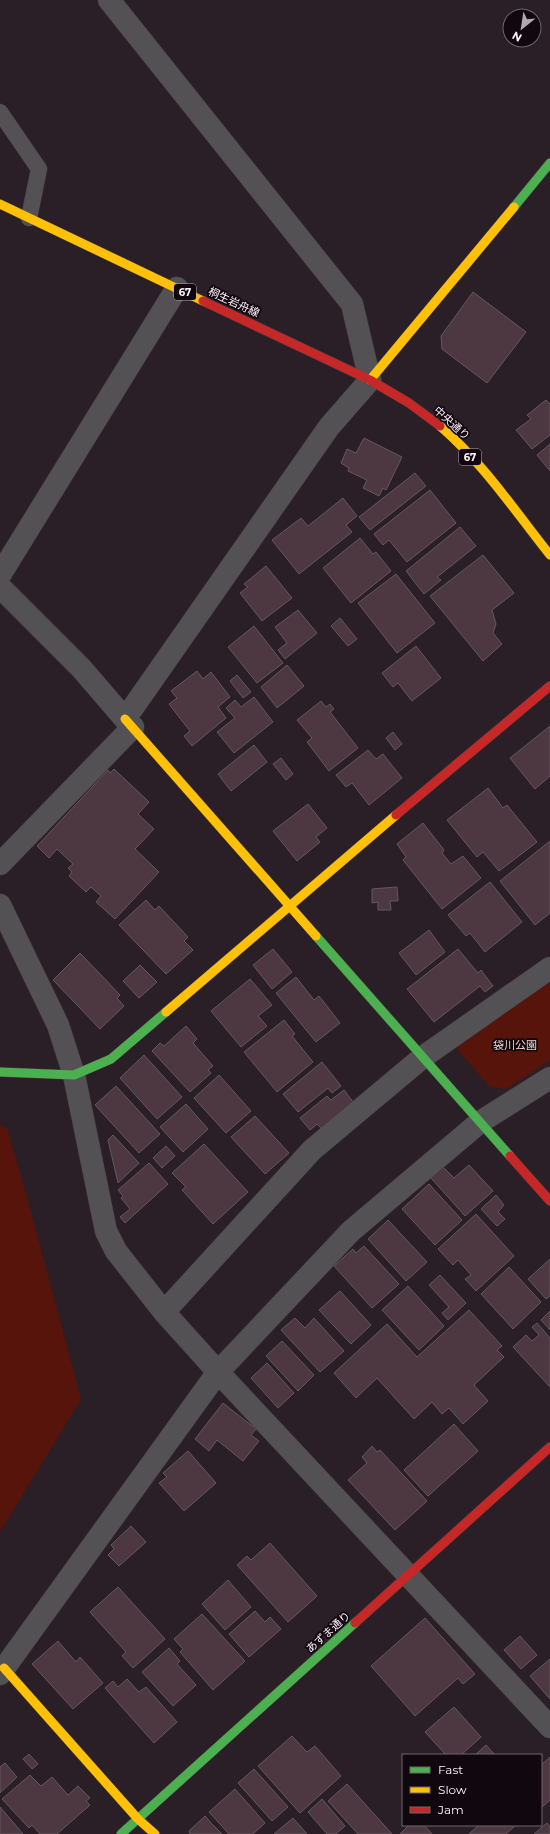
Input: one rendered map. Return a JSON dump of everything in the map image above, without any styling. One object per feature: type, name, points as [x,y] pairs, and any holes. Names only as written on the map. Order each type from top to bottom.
[{"type":"street","points":[[109,0],[352,304],[370,380]]},
{"type":"street","points":[[0,864],[129,723],[329,427],[370,380],[550,163]]},
{"type":"street","name":"桐生岩舟線","points":[[0,204],[370,380]]},
{"type":"street","points":[[0,574],[177,288]]},
{"type":"street","name":"中央通り","points":[[370,380],[407,401],[445,431],[474,461],[550,555]]},
{"type":"street","points":[[0,587],[81,668],[550,1201]]},
{"type":"street","points":[[0,1072],[74,1075],[111,1059],[290,904],[550,686]]},
{"type":"street","points":[[0,905],[58,1025],[74,1075],[106,1231],[116,1251],[164,1312],[218,1372],[550,1727]]},
{"type":"street","points":[[164,1312],[312,1150],[423,1058],[550,968]]},
{"type":"street","points":[[155,1834],[138,1819],[2,1671],[218,1372],[351,1231],[480,1122],[550,1078]]},
{"type":"street","name":"あずま通り","points":[[121,1834],[550,1447]]},
{"type":"lane","points":[[0,112],[39,169],[29,218]]},
{"type":"green space","name":"袋川公園","points":[[550,980],[550,1060],[506,1089],[490,1087],[456,1048]]},
{"type":"green space","points":[[0,1125],[7,1128],[81,1399],[0,1532]]},
{"type":"building","points":[[473,292],[526,332],[487,383],[442,349],[441,336]]},
{"type":"building","points":[[546,400],[550,404],[550,435],[532,449],[516,430],[531,419],[527,415]]},
{"type":"building","points":[[364,438],[402,457],[386,490],[383,488],[379,496],[363,488],[367,480],[348,471],[349,468],[341,463],[347,449],[356,453]]},
{"type":"building","points":[[550,444],[550,471],[537,455]]},
{"type":"building","points":[[415,473],[426,486],[370,530],[359,517]]},
{"type":"building","points":[[430,490],[456,523],[407,562],[389,540],[383,545],[374,534]]},
{"type":"building","points":[[343,498],[357,516],[346,525],[352,532],[299,574],[272,540],[301,518],[308,526]]},
{"type":"building","points":[[460,527],[476,546],[437,577],[441,580],[424,594],[406,571]]},
{"type":"building","points":[[360,538],[373,554],[376,552],[391,571],[351,603],[323,568]]},
{"type":"building","points":[[483,555],[514,593],[492,610],[496,624],[493,633],[502,644],[483,661],[430,596]]},
{"type":"building","points":[[266,566],[292,598],[262,621],[240,593],[248,587],[244,584]]},
{"type":"building","points":[[396,574],[435,623],[397,653],[358,603]]},
{"type":"building","points":[[298,610],[317,633],[285,659],[278,650],[287,643],[275,627]]},
{"type":"building","points":[[340,618],[357,639],[348,646],[331,626]]},
{"type":"building","points":[[254,626],[283,663],[257,683],[228,647]]},
{"type":"building","points":[[416,646],[441,678],[412,701],[398,683],[393,687],[382,673]]},
{"type":"building","points":[[287,665],[304,686],[277,708],[261,687]]},
{"type":"building","points":[[197,671],[203,679],[211,672],[230,697],[218,707],[226,718],[192,746],[184,736],[190,731],[169,704],[177,698],[171,691]]},
{"type":"building","points":[[237,675],[251,692],[243,698],[230,681]]},
{"type":"building","points":[[254,697],[273,722],[234,753],[217,732],[235,718],[226,708],[235,700],[241,707]]},
{"type":"building","points":[[321,701],[326,707],[330,704],[334,709],[330,712],[358,748],[329,771],[307,742],[312,738],[297,720]]},
{"type":"building","points":[[550,726],[550,776],[535,789],[510,758]]},
{"type":"building","points":[[393,732],[402,744],[395,750],[386,738]]},
{"type":"building","points":[[254,745],[267,762],[231,791],[218,774]]},
{"type":"building","points":[[368,750],[376,759],[383,754],[402,778],[369,805],[352,783],[346,787],[336,775]]},
{"type":"building","points":[[281,758],[293,774],[286,780],[273,764]]},
{"type":"building","points":[[114,769],[149,802],[138,814],[154,829],[135,849],[159,872],[115,919],[96,902],[101,896],[91,887],[86,892],[69,876],[72,872],[68,868],[73,864],[57,849],[49,858],[37,846],[108,770],[110,773]]},
{"type":"building","points":[[488,788],[503,808],[507,805],[537,842],[499,871],[483,852],[477,857],[447,820]]},
{"type":"building","points":[[308,804],[327,828],[316,837],[320,842],[297,861],[273,831]]},
{"type":"building","points":[[423,823],[444,850],[442,853],[451,864],[463,856],[481,878],[442,909],[403,860],[406,857],[397,844]]},
{"type":"building","points":[[550,841],[550,913],[535,925],[500,881]]},
{"type":"building","points":[[490,882],[522,922],[485,952],[470,933],[466,936],[448,915]]},
{"type":"building","points":[[397,887],[398,901],[390,901],[391,910],[378,910],[378,902],[372,903],[372,889]]},
{"type":"building","points":[[146,900],[155,910],[159,906],[188,937],[184,941],[193,950],[166,974],[119,925]]},
{"type":"building","points":[[429,930],[445,952],[416,975],[399,953]]},
{"type":"building","points":[[273,949],[292,972],[272,989],[253,965]]},
{"type":"building","points":[[458,949],[478,973],[481,970],[493,986],[485,992],[480,986],[434,1022],[407,989]]},
{"type":"building","points":[[80,953],[120,995],[117,998],[124,1006],[100,1029],[53,980]]},
{"type":"building","points":[[140,965],[157,982],[139,998],[123,981]]},
{"type":"building","points":[[296,977],[314,1000],[319,996],[340,1023],[316,1042],[276,993]]},
{"type":"building","points":[[250,979],[272,1005],[258,1016],[267,1026],[241,1047],[211,1011]]},
{"type":"building","points":[[284,1020],[295,1034],[292,1036],[313,1062],[277,1092],[244,1052]]},
{"type":"building","points":[[186,1026],[197,1039],[193,1043],[213,1066],[208,1070],[211,1073],[190,1092],[152,1051],[160,1043],[164,1046]]},
{"type":"building","points":[[144,1055],[182,1097],[157,1119],[120,1078]]},
{"type":"building","points":[[322,1062],[341,1086],[332,1093],[328,1088],[298,1112],[283,1094]]},
{"type":"building","points":[[219,1075],[251,1111],[226,1133],[194,1098]]},
{"type":"building","points":[[116,1086],[160,1134],[139,1153],[95,1105]]},
{"type":"building","points":[[344,1090],[353,1102],[321,1128],[317,1124],[310,1130],[300,1118],[327,1096],[331,1100]]},
{"type":"building","points":[[186,1104],[208,1129],[183,1152],[160,1127]]},
{"type":"building","points":[[255,1116],[289,1153],[265,1174],[231,1137]]},
{"type":"building","points":[[113,1135],[139,1163],[118,1183],[108,1140]]},
{"type":"building","points":[[204,1144],[248,1192],[213,1224],[182,1190],[186,1187],[172,1173]]},
{"type":"building","points":[[166,1146],[175,1156],[162,1168],[153,1158]]},
{"type":"building","points":[[149,1163],[168,1184],[125,1223],[120,1217],[130,1209],[121,1198],[123,1196],[118,1190]]},
{"type":"building","points":[[469,1165],[493,1191],[465,1216],[431,1178],[443,1167],[454,1178]]},
{"type":"building","points":[[429,1184],[462,1220],[435,1245],[402,1209]]},
{"type":"building","points":[[496,1195],[504,1205],[498,1212],[505,1219],[497,1226],[481,1209]]},
{"type":"building","points":[[476,1214],[514,1256],[476,1291],[465,1279],[471,1275],[458,1260],[453,1265],[438,1249]]},
{"type":"building","points":[[388,1220],[427,1262],[406,1281],[368,1239]]},
{"type":"building","points":[[364,1246],[399,1284],[372,1308],[334,1266],[353,1249],[356,1253]]},
{"type":"building","points":[[550,1259],[550,1296],[546,1299],[528,1279]]},
{"type":"building","points":[[509,1267],[541,1302],[513,1329],[481,1294]]},
{"type":"building","points":[[440,1275],[466,1303],[448,1320],[442,1313],[449,1307],[429,1285]]},
{"type":"building","points":[[408,1286],[444,1326],[419,1350],[382,1310]]},
{"type":"building","points":[[340,1291],[371,1325],[351,1344],[319,1310]]},
{"type":"building","points":[[469,1310],[502,1346],[497,1350],[504,1357],[474,1385],[488,1401],[463,1424],[449,1408],[442,1414],[432,1402],[414,1419],[377,1378],[356,1398],[334,1373],[387,1324],[417,1357]]},
{"type":"building","points":[[550,1311],[550,1330],[541,1320]]},
{"type":"building","points":[[295,1318],[305,1328],[314,1318],[344,1351],[320,1372],[281,1330]]},
{"type":"building","points":[[537,1323],[550,1338],[550,1387],[513,1347],[526,1335],[532,1341],[539,1335],[532,1327]]},
{"type":"building","points":[[282,1341],[314,1375],[298,1391],[266,1356]]},
{"type":"building","points":[[267,1363],[294,1393],[278,1408],[251,1378]]},
{"type":"building","points":[[223,1403],[256,1429],[251,1435],[259,1441],[243,1461],[217,1440],[209,1451],[195,1439]]},
{"type":"building","points":[[454,1424],[478,1451],[428,1496],[404,1470]]},
{"type":"building","points":[[372,1446],[377,1452],[380,1450],[427,1501],[395,1530],[348,1480],[367,1463],[362,1457]]},
{"type":"building","points":[[188,1451],[216,1483],[184,1511],[159,1483],[167,1477],[163,1473]]},
{"type":"building","points":[[131,1526],[146,1542],[119,1566],[108,1555],[114,1549],[111,1545]]},
{"type":"building","points":[[270,1543],[317,1596],[288,1622],[237,1565],[247,1556],[251,1560]]},
{"type":"building","points":[[228,1580],[251,1607],[225,1630],[202,1604]]},
{"type":"building","points":[[118,1587],[165,1639],[133,1668],[122,1656],[126,1652],[90,1612]]},
{"type":"building","points":[[255,1611],[265,1622],[270,1617],[281,1629],[249,1657],[229,1634]]},
{"type":"building","points":[[202,1614],[245,1661],[213,1690],[180,1652],[183,1649],[174,1639]]},
{"type":"building","points":[[425,1618],[475,1674],[463,1684],[458,1678],[415,1716],[371,1666]]},
{"type":"building","points":[[520,1636],[537,1655],[521,1669],[504,1650]]},
{"type":"building","points":[[58,1641],[76,1662],[80,1657],[103,1683],[73,1709],[32,1664]]},
{"type":"building","points":[[169,1648],[180,1661],[177,1664],[196,1685],[173,1706],[142,1672]]},
{"type":"building","points":[[550,1659],[550,1699],[530,1676]]},
{"type":"building","points":[[127,1679],[139,1692],[146,1687],[177,1722],[154,1743],[105,1688],[113,1681],[118,1687]]},
{"type":"building","points":[[454,1707],[481,1737],[462,1754],[445,1754],[425,1732]]},
{"type":"building","points":[[292,1736],[307,1752],[315,1746],[341,1776],[300,1813],[258,1766]]},
{"type":"building","points":[[486,1745],[494,1754],[476,1754]]},
{"type":"building","points":[[29,1754],[38,1764],[32,1769],[23,1759]]},
{"type":"building","points":[[550,1757],[550,1800],[542,1807],[542,1764]]},
{"type":"building","points":[[5,1763],[17,1777],[0,1793],[0,1767]]},
{"type":"building","points":[[254,1769],[288,1807],[272,1821],[238,1783]]},
{"type":"building","points":[[30,1775],[41,1786],[52,1777],[68,1795],[78,1786],[90,1798],[86,1801],[90,1805],[57,1834],[40,1834],[32,1825],[29,1828],[2,1799]]},
{"type":"building","points":[[347,1784],[392,1834],[358,1834],[328,1801]]},
{"type":"building","points":[[235,1789],[265,1823],[253,1834],[229,1834],[209,1812]]},
{"type":"building","points":[[322,1799],[345,1826],[336,1834],[327,1834],[308,1812]]},
{"type":"building","points":[[0,1807],[23,1834],[0,1834]]},
{"type":"building","points":[[205,1816],[222,1834],[190,1834],[189,1831]]},
{"type":"building","points":[[293,1818],[307,1834],[274,1834]]},
{"type":"building","points":[[547,1823],[550,1827],[550,1834],[534,1834]]},
{"type":"building","points":[[408,1826],[425,1826],[432,1834],[400,1834]]},
{"type":"building","points":[[478,1826],[515,1826],[506,1834],[469,1834]]},
{"type":"traffic: fast","points":[[514,207],[550,163]]},
{"type":"traffic: fast","points":[[316,936],[510,1156]]},
{"type":"traffic: fast","points":[[0,1072],[74,1075],[111,1059],[166,1012]]},
{"type":"traffic: fast","points":[[121,1834],[355,1623]]},
{"type":"traffic: slow","points":[[0,204],[203,301]]},
{"type":"traffic: slow","points":[[370,380],[514,207]]},
{"type":"traffic: slow","points":[[440,426],[456,440],[484,471],[550,555]]},
{"type":"traffic: slow","points":[[125,719],[316,936]]},
{"type":"traffic: slow","points":[[166,1012],[396,815]]},
{"type":"traffic: slow","points":[[4,1668],[138,1819],[155,1834]]},
{"type":"traffic: jam","points":[[203,301],[370,380],[409,403],[440,426]]},
{"type":"traffic: jam","points":[[396,815],[550,686]]},
{"type":"traffic: jam","points":[[510,1156],[550,1201]]},
{"type":"traffic: jam","points":[[355,1623],[550,1447]]}]
